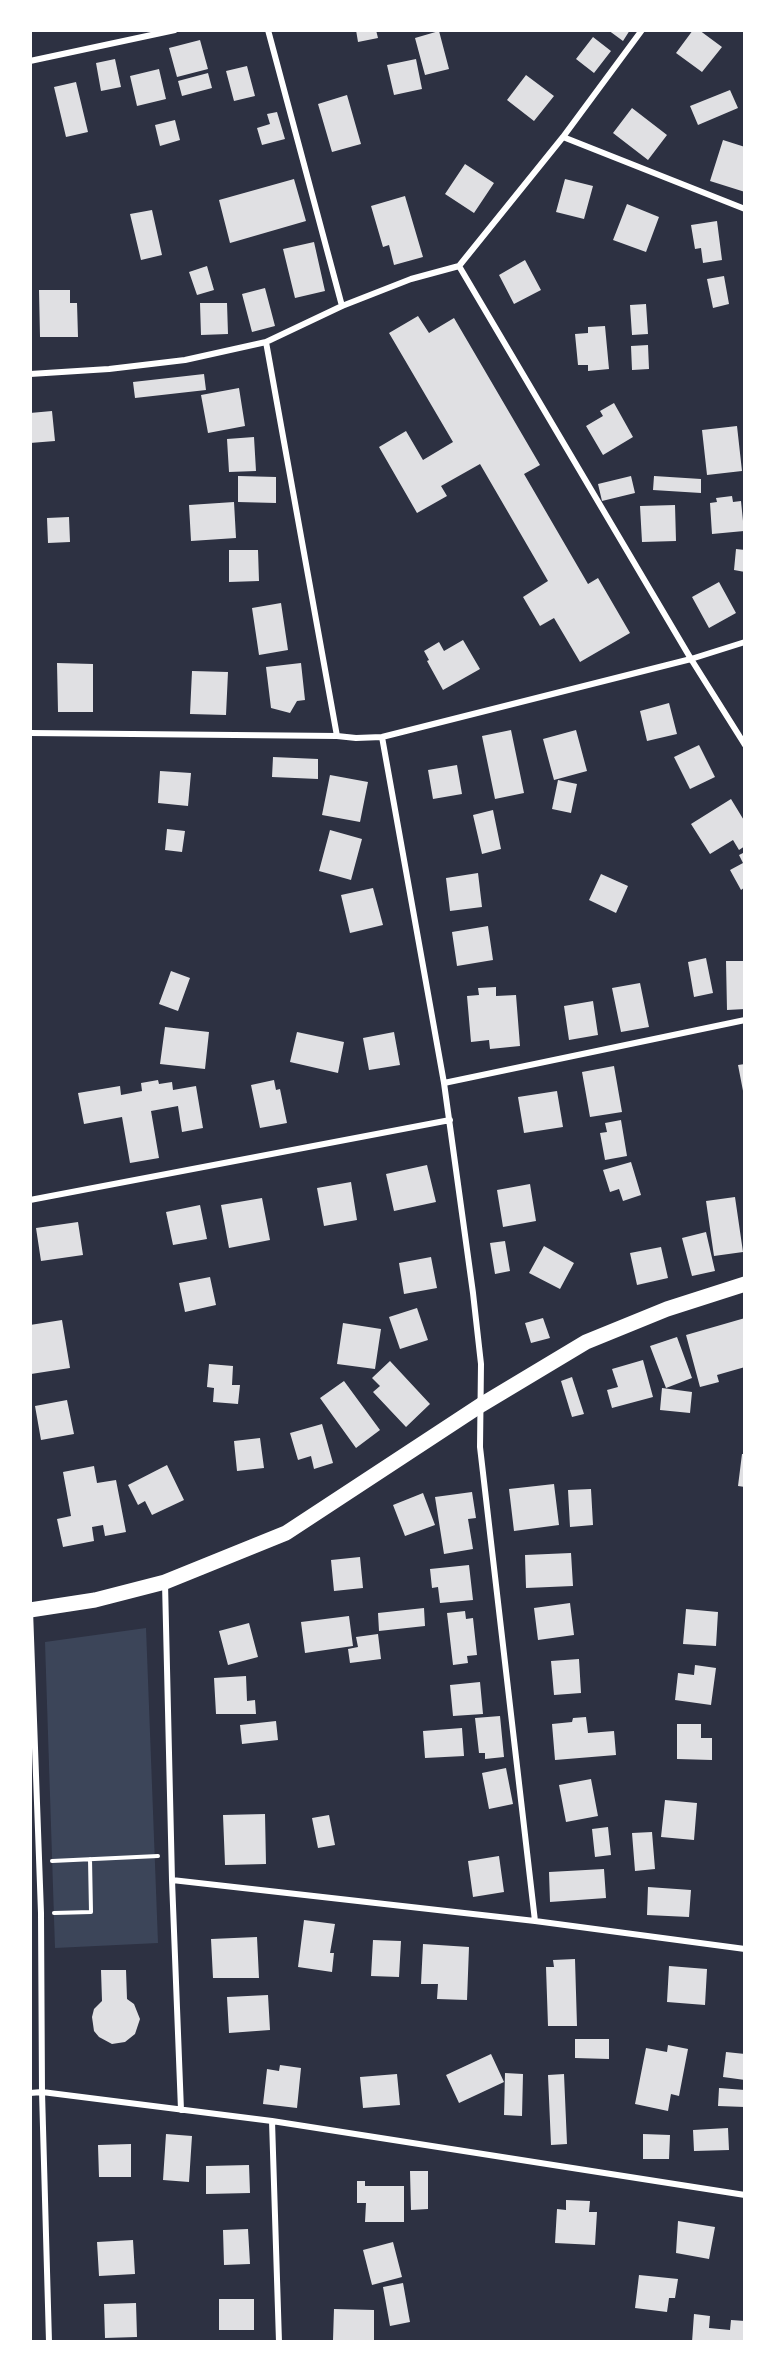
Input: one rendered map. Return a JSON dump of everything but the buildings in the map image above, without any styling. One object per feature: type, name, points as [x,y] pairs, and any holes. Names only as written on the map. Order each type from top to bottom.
[{"type":"main road","points":[[30,1609],[95,1599],[165,1582],[286,1533],[481,1405],[586,1342],[667,1310],[745,1284]]},
{"type":"street","points":[[30,61],[175,30]]},
{"type":"street","points":[[268,30],[342,306]]},
{"type":"street","points":[[30,374],[109,369],[185,360],[266,342],[342,306],[411,279],[459,266],[563,137],[642,30]]},
{"type":"street","points":[[563,137],[745,209]]},
{"type":"street","points":[[459,266],[691,659],[745,745]]},
{"type":"street","points":[[266,342],[337,736]]},
{"type":"street","points":[[30,733],[382,737],[691,659],[745,642]]},
{"type":"street","points":[[382,737],[450,1120],[481,1364],[480,1447],[535,1921]]},
{"type":"street","points":[[444,1083],[745,1020]]},
{"type":"street","points":[[30,1200],[450,1120]]},
{"type":"street","points":[[165,1582],[171,1856],[181,2110]]},
{"type":"street","points":[[30,1609],[41,1913],[42,2092],[50,2342]]},
{"type":"street","points":[[172,1880],[535,1921],[745,1949]]},
{"type":"street","points":[[30,2093],[42,2092],[272,2121],[745,2195]]},
{"type":"street","points":[[272,2121],[279,2342]]},
{"type":"path","points":[[39,1862],[171,1856]]},
{"type":"path","points":[[41,1913],[91,1912],[90,1859]]},
{"type":"shaded area","points":[[146,1628],[158,1943],[55,1948],[45,1642]]}]
